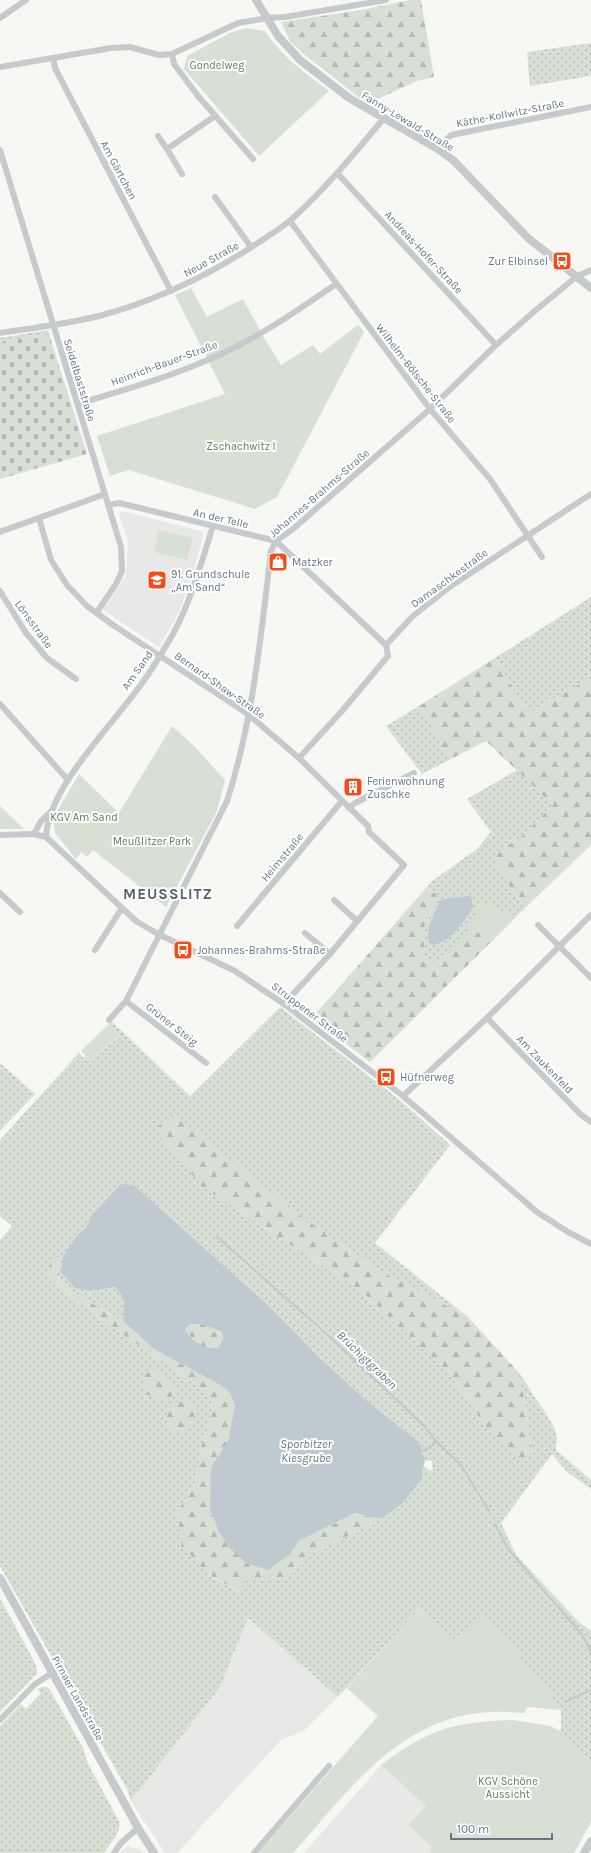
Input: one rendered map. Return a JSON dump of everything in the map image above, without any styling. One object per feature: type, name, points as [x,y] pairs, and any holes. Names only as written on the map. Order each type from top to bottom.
[{"type":"street","points":[[0,18],[26,0]]},
{"type":"street","name":"Fanny-Lewald-Straße","points":[[256,0],[278,36],[300,60],[349,98],[438,148],[454,161],[528,238],[591,288]]},
{"type":"street","points":[[0,67],[130,47],[159,55],[172,54],[238,23],[285,17],[386,0]]},
{"type":"street","points":[[172,54],[174,64],[215,116],[253,159]]},
{"type":"street","name":"Am Gärtchen","points":[[53,58],[55,68],[171,291]]},
{"type":"street","name":"Käthe-Kollwitz-Straße","points":[[438,148],[451,135],[591,107]]},
{"type":"street","points":[[167,150],[215,116]]},
{"type":"street","name":"Neue Straße","points":[[0,333],[98,316],[137,304],[171,291],[218,268],[290,221],[338,174],[384,118]]},
{"type":"street","points":[[158,136],[182,174]]},
{"type":"street","name":"Seidelbaststraße","points":[[0,150],[121,547],[122,571],[116,584],[97,612]]},
{"type":"street","name":"Andreas-Hofer-Straße","points":[[338,174],[496,345]]},
{"type":"street","points":[[216,197],[251,247]]},
{"type":"street","name":"Wilhelm-Bölsche-Straße","points":[[290,221],[430,409],[490,479],[542,557]]},
{"type":"street","points":[[576,277],[591,270]]},
{"type":"street","name":"Johannes-Brahms-Straße","points":[[109,1020],[126,1001],[158,934],[222,812],[232,783],[248,714],[271,551],[276,541],[293,529],[430,409],[496,345],[576,277]]},
{"type":"street","name":"Heinrich-Bauer-Straße","points":[[78,404],[205,361],[258,335],[336,284]]},
{"type":"street","points":[[0,532],[105,494]]},
{"type":"street","name":"Damaschkestraße","points":[[386,645],[413,616],[451,586],[591,494]]},
{"type":"street","name":"An der Telle","points":[[108,505],[119,503],[276,541]]},
{"type":"street","name":"Bernard-Shaw-Straße","points":[[39,518],[51,560],[67,586],[87,606],[113,625],[248,714],[299,758],[368,826],[369,832],[404,865],[357,921]]},
{"type":"street","name":"Am Sand","points":[[46,837],[51,811],[68,780],[150,672],[184,612],[197,579],[212,526]]},
{"type":"street","points":[[276,541],[386,645],[388,656],[342,711],[299,758]]},
{"type":"street","name":"Lönsstraße","points":[[0,591],[26,633],[47,658],[76,679]]},
{"type":"street","points":[[0,704],[68,780]]},
{"type":"street","points":[[349,808],[355,803],[414,774]]},
{"type":"street","name":"Heimstraße","points":[[237,926],[342,801]]},
{"type":"street","name":"Am Sand","points":[[34,834],[41,821],[51,811]]},
{"type":"street","name":"Struppener Straße","points":[[0,834],[34,834],[46,837],[136,921],[158,934],[235,971],[284,1004],[403,1096],[537,1212],[568,1232],[591,1244]]},
{"type":"street","points":[[0,892],[20,912]]},
{"type":"street","points":[[284,1004],[330,954],[357,921],[334,900]]},
{"type":"street","points":[[94,950],[122,908]]},
{"type":"street","points":[[403,1096],[487,1018],[591,915]]},
{"type":"street","points":[[538,926],[591,978]]},
{"type":"street","points":[[305,934],[330,954]]},
{"type":"street","name":"Grüner Steig","points":[[126,1001],[206,1063]]},
{"type":"street","name":"Am Zaukenfeld","points":[[487,1018],[580,1114],[591,1122]]},
{"type":"street","name":"Pirnaer Landstraße","points":[[0,1578],[138,1828],[154,1853]]},
{"type":"street","points":[[0,1720],[35,1684],[52,1673]]},
{"type":"street","points":[[254,1853],[329,1766]]},
{"type":"street","points":[[114,1853],[121,1843],[138,1828]]},
{"type":"street","points":[[584,1853],[591,1841]]},
{"type":"shaded area","name":"91. Grundschule „Am Sand“","points":[[123,511],[204,532],[192,577],[178,614],[159,647],[103,610],[126,576],[128,541],[119,514]]},
{"type":"shaded area","points":[[248,1618],[338,1697],[304,1731],[281,1740],[177,1853],[165,1853],[131,1801],[220,1687]]},
{"type":"shaded area","points":[[381,1765],[426,1806],[432,1847],[430,1853],[304,1853]]},
{"type":"shaded area","points":[[129,1845],[130,1847],[140,1849],[143,1853],[119,1853]]},
{"type":"green space","points":[[410,0],[421,0],[434,77],[417,81],[369,103],[357,96],[305,55],[290,41],[281,22],[361,10]]},
{"type":"green space","name":"Gondelweg","points":[[247,28],[265,31],[286,56],[329,91],[259,156],[184,69],[187,56],[232,32]]},
{"type":"green space","points":[[591,43],[591,76],[530,86],[527,52]]},
{"type":"green space","name":"Zschachwitz I","points":[[191,288],[207,317],[243,299],[281,365],[313,345],[320,354],[358,325],[364,332],[277,497],[255,509],[129,470],[110,476],[97,436],[225,394],[175,295]]},
{"type":"green space","points":[[48,330],[49,334],[0,342],[0,338]]},
{"type":"green space","points":[[49,334],[87,454],[0,479],[0,342]]},
{"type":"green space","points":[[159,530],[193,538],[187,560],[154,552]]},
{"type":"green space","points":[[591,597],[591,678],[528,713],[495,658]]},
{"type":"green space","points":[[495,658],[528,713],[591,678],[591,845],[525,908],[496,866],[497,854],[522,836],[553,805],[486,741],[451,759],[419,706]]},
{"type":"green space","points":[[419,706],[451,759],[422,774],[386,726]]},
{"type":"green space","name":"Meußlitzer Park","points":[[172,726],[195,747],[225,780],[217,811],[166,907],[93,850],[87,857],[81,852],[76,859],[55,833],[53,818],[79,774],[119,813]]},
{"type":"green space","points":[[517,770],[553,805],[522,836],[505,847],[496,866],[525,908],[490,943],[474,929],[434,963],[424,956],[424,927],[438,896],[427,887],[431,882],[477,849],[491,832],[467,799]]},
{"type":"green space","points":[[0,806],[24,829],[0,829]]},
{"type":"green space","points":[[427,887],[438,896],[424,927],[424,956],[434,963],[474,928],[490,943],[370,1062],[312,1018]]},
{"type":"green space","points":[[482,900],[516,917],[490,943],[474,929],[466,928],[473,919]]},
{"type":"green space","points":[[280,1007],[401,1101],[450,1145],[375,1243],[468,1317],[380,1271],[303,1217],[203,1187],[362,1292],[450,1374],[483,1423],[533,1454],[520,1374],[553,1425],[557,1436],[556,1450],[591,1480],[591,1489],[566,1471],[552,1454],[501,1523],[516,1555],[579,1622],[591,1631],[591,1762],[561,1731],[561,1710],[549,1692],[524,1661],[482,1615],[457,1641],[419,1608],[338,1697],[248,1618],[220,1687],[131,1801],[127,1789],[0,1566],[0,1240],[12,1226],[0,1216],[0,1140],[79,1053],[84,1059],[85,1055],[90,1060],[120,1036],[109,1024],[111,1021],[190,1096]],"holes":[[[134,1185],[269,1306],[319,1357],[366,1400],[419,1442],[425,1460],[432,1461],[433,1469],[430,1471],[424,1466],[421,1480],[402,1504],[381,1519],[307,1556],[279,1581],[245,1581],[239,1592],[207,1574],[190,1554],[177,1512],[195,1485],[201,1448],[212,1412],[211,1400],[197,1386],[50,1282],[56,1255],[62,1258],[59,1263],[56,1276],[72,1292],[123,1321],[124,1299],[115,1287],[91,1291],[60,1271],[63,1262],[78,1234],[85,1229],[92,1215]]]},
{"type":"green space","points":[[109,1024],[120,1035],[90,1060],[81,1051]]},
{"type":"green space","points":[[0,1063],[35,1094],[0,1131]]},
{"type":"green space","points":[[175,1115],[303,1217],[380,1271],[468,1317],[520,1374],[533,1454],[519,1459],[483,1423],[450,1374],[362,1292],[203,1187],[155,1130],[164,1120]]},
{"type":"green space","points":[[56,1255],[62,1258],[59,1263],[56,1276],[72,1292],[123,1321],[154,1349],[222,1386],[230,1393],[235,1405],[228,1441],[211,1467],[289,1555],[299,1541],[355,1513],[381,1519],[307,1556],[279,1581],[245,1581],[240,1592],[206,1573],[190,1554],[182,1549],[177,1512],[195,1485],[201,1448],[212,1412],[211,1400],[197,1386],[50,1282],[47,1270]]},
{"type":"green space","points":[[190,1324],[202,1324],[222,1332],[223,1339],[218,1348],[202,1346],[195,1342],[185,1330]]},
{"type":"green space","points":[[151,1369],[171,1379],[176,1392],[169,1398],[157,1401],[144,1392],[143,1378]]},
{"type":"green space","points":[[175,1401],[188,1402],[197,1410],[192,1423],[183,1432],[171,1431],[166,1415]]},
{"type":"green space","points":[[0,1598],[37,1667],[37,1674],[0,1712]]},
{"type":"green space","points":[[419,1608],[457,1641],[482,1614],[534,1672],[561,1710],[528,1707],[524,1713],[499,1712],[474,1714],[457,1717],[431,1726],[386,1754],[366,1772],[293,1853],[258,1853],[378,1716],[347,1688]]},
{"type":"green space","points":[[47,1687],[50,1690],[83,1748],[87,1762],[119,1821],[119,1829],[117,1834],[104,1853],[0,1853],[0,1726],[21,1704],[26,1709],[41,1693],[37,1689]]},
{"type":"green space","name":"KGV Schöne Aussicht","points":[[513,1720],[550,1726],[561,1731],[591,1762],[591,1822],[574,1853],[430,1853],[432,1847],[408,1825],[426,1806],[381,1765],[428,1735],[474,1723]]},
{"type":"water","points":[[467,896],[471,897],[473,908],[465,920],[450,937],[438,944],[431,945],[428,934],[429,928],[440,900]]},
{"type":"water","name":"Sporbitzer Kiesgrube","points":[[121,1184],[134,1185],[269,1306],[319,1357],[366,1400],[419,1442],[425,1460],[421,1480],[402,1504],[381,1519],[355,1513],[299,1541],[289,1555],[268,1570],[246,1563],[230,1548],[219,1532],[210,1509],[211,1467],[228,1441],[235,1405],[230,1393],[222,1386],[154,1349],[123,1321],[124,1299],[115,1287],[91,1291],[75,1288],[60,1271],[63,1262],[62,1258],[78,1234],[85,1229],[92,1215]],"holes":[[[190,1324],[202,1324],[222,1332],[223,1339],[218,1348],[203,1346],[195,1342],[185,1330]]]},
{"type":"waterway","name":"Brüchigtgraben","points":[[216,1236],[330,1337],[424,1426],[436,1441],[461,1465],[489,1511]]},
{"type":"waterway","points":[[422,1451],[431,1447],[436,1441]]},
{"type":"waterway","name":"Brüchigtgraben","points":[[495,1524],[508,1549],[583,1636],[591,1652]]},
{"type":"waterway","points":[[565,1702],[591,1690]]},
{"type":"place","name":"Zur Elbinsel","points":[[562,261]]},
{"type":"place","name":"Matzker","points":[[278,562]]},
{"type":"place","name":"91. Grundschule „Am Sand“","points":[[157,580]]},
{"type":"place","name":"Ferienwohnung Zuschke","points":[[353,787]]},
{"type":"place","name":"Johannes-Brahms-Straße","points":[[183,950]]},
{"type":"place","name":"Hüfnerweg","points":[[386,1077]]},
{"type":"district","name":"MEUSSLITZ","points":[[168,894]]},
{"type":"park label","name":"KGV Am Sand","points":[[84,817]]}]
